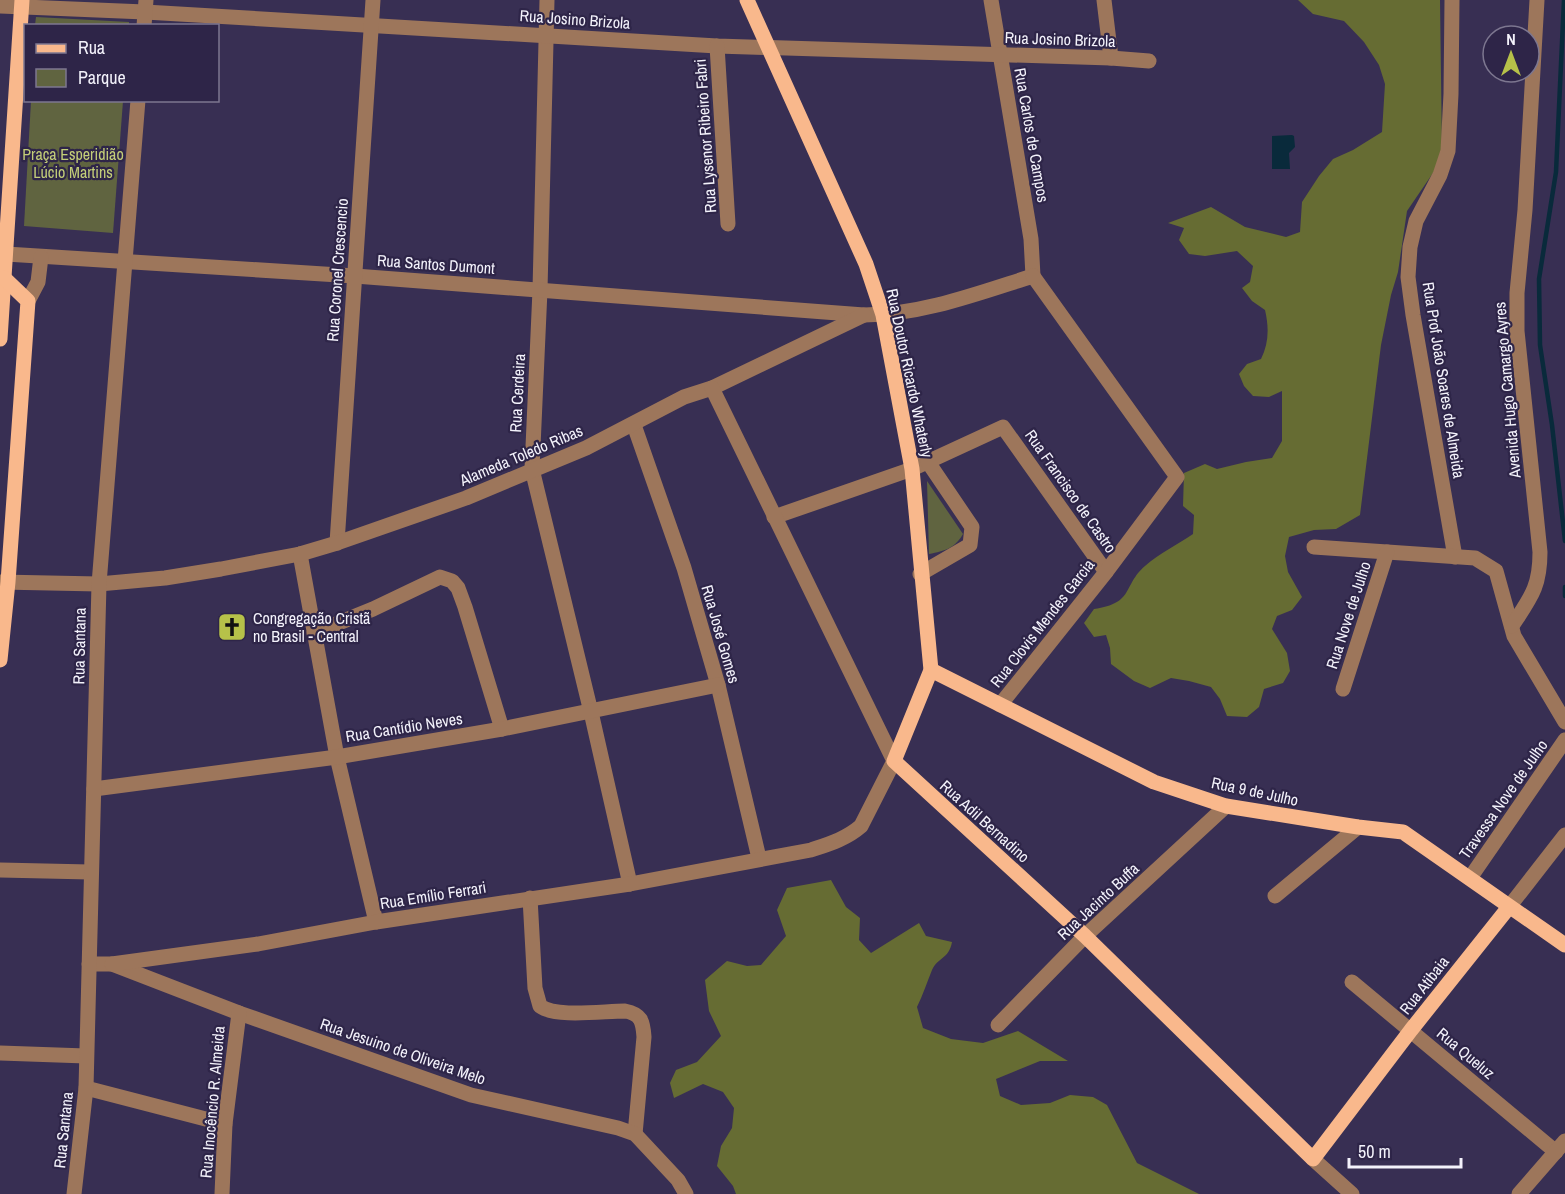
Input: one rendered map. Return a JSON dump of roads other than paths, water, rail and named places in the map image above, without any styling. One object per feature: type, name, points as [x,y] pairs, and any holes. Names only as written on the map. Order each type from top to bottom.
[{"type":"main road","name":"Rua Doutor Ricardo Whaterly","points":[[747,0],[866,264],[883,315],[912,469],[920,574],[931,670]]},
{"type":"main road","points":[[0,339],[22,4]]},
{"type":"main road","points":[[0,660],[4,582],[28,301],[4,278]]},
{"type":"main road","points":[[894,762],[931,670]]},
{"type":"main road","name":"Rua 9 de Julho","points":[[931,670],[1154,782],[1226,806],[1403,832],[1565,945]]},
{"type":"main road","name":"Rua Adil Bernadino","points":[[894,762],[1085,936],[1313,1159]]},
{"type":"main road","name":"Rua Atibaia","points":[[1313,1159],[1411,1030],[1509,907]]},
{"type":"street","name":"Rua Coronel Crescencio","points":[[337,543],[373,0]]},
{"type":"street","name":"Rua Cerdeira","points":[[547,0],[540,290],[532,469],[630,884]]},
{"type":"street","name":"Rua Carlos de Campos","points":[[991,0],[1031,239],[1033,276]]},
{"type":"street","points":[[1104,0],[1111,58]]},
{"type":"street","name":"Rua Prof João Soares de Almeida","points":[[1452,0],[1448,151],[1416,221],[1410,247],[1408,277],[1455,557]]},
{"type":"street","name":"Avenida Hugo Camargo Ayres","points":[[1512,626],[1535,590],[1540,574],[1540,552],[1516,293],[1525,210],[1537,0]]},
{"type":"street","name":"Rua Josino Brizola","points":[[0,6],[22,4],[717,46],[1149,61]]},
{"type":"street","name":"Rua Lysenor Ribeiro Fabri","points":[[717,46],[728,224]]},
{"type":"street","name":"Rua Santana","points":[[74,1194],[86,1088],[99,584],[123,262],[138,102]]},
{"type":"street","name":"Rua Santos Dumont","points":[[6,254],[355,276],[864,315]]},
{"type":"street","points":[[28,301],[38,282],[41,257]]},
{"type":"street","name":"Alameda Toledo Ribas","points":[[4,582],[99,584],[176,576],[300,554],[337,543],[466,498],[586,448],[684,397],[712,388],[864,315],[883,315],[938,304],[1033,276]]},
{"type":"street","name":"Rua Clovis Mendes Garcia","points":[[1000,705],[1106,572],[1177,477],[1033,276]]},
{"type":"street","name":"Rua Adil Bernadino","points":[[712,388],[894,762]]},
{"type":"street","name":"Rua José Gomes","points":[[634,425],[684,568],[718,685],[759,858]]},
{"type":"street","name":"Rua Francisco de Castro","points":[[774,517],[912,469],[1003,427],[1106,572]]},
{"type":"street","points":[[920,574],[970,545],[972,527],[928,462]]},
{"type":"street","points":[[1314,547],[1475,558],[1496,571],[1514,636],[1565,722]]},
{"type":"street","name":"Rua Nove de Julho","points":[[1343,689],[1387,552]]},
{"type":"street","points":[[300,554],[337,757],[376,922]]},
{"type":"street","points":[[314,633],[373,609],[428,582],[447,578],[458,588],[465,607],[502,729]]},
{"type":"street","name":"Rua Cantídio Neves","points":[[94,789],[337,757],[502,729],[718,685]]},
{"type":"street","name":"Travessa Nove de Julho","points":[[1470,878],[1565,740]]},
{"type":"street","name":"Rua Emílio Ferrari","points":[[112,964],[258,944],[376,922],[630,884],[811,850],[837,842],[861,826],[894,762]]},
{"type":"street","name":"Rua Jacinto Buffa","points":[[998,1025],[1085,936],[1226,806]]},
{"type":"street","points":[[1275,896],[1358,827]]},
{"type":"street","name":"Rua Atibaia","points":[[1509,907],[1565,835]]},
{"type":"street","points":[[0,870],[90,872]]},
{"type":"street","points":[[530,898],[535,988],[540,1006],[545,1011],[625,1011],[634,1012],[640,1016],[644,1037],[635,1134],[678,1180],[686,1194]]},
{"type":"street","name":"Rua Jesuino de Oliveira Melo","points":[[88,964],[112,964],[239,1013],[471,1095],[618,1128],[635,1134]]},
{"type":"street","name":"Rua Queluz","points":[[1352,982],[1560,1147]]},
{"type":"street","name":"Rua Inocêncio R. Almeida","points":[[222,1194],[225,1124],[239,1013]]},
{"type":"street","points":[[0,1053],[86,1056]]},
{"type":"street","points":[[86,1088],[225,1124]]},
{"type":"street","points":[[1519,1194],[1560,1147]]},
{"type":"street","name":"Rua Adil Bernadino","points":[[1313,1159],[1352,1194]]},
{"type":"water","points":[[1292,135],[1295,147],[1289,153],[1290,169],[1272,169],[1272,136]]},
{"type":"waterway","points":[[1564,0],[1556,172],[1539,279],[1540,345],[1565,541]]},
{"type":"waterway","points":[[1565,587],[1565,596]]},
{"type":"place","name":"Congregação Cristã no Brasil - Central","points":[[232,627]]},
{"type":"park label","name":"Praça Esperidião Lúcio Martins","points":[[73,163]]}]
